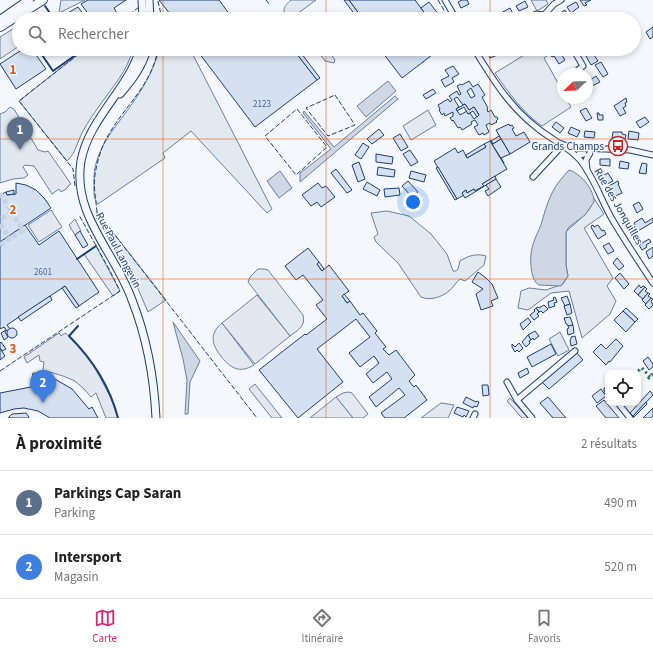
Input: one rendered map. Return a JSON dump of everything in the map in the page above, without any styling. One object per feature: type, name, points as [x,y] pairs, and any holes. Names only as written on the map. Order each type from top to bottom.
[{"type":"main road","points":[[0,20],[29,0]]},
{"type":"main road","points":[[25,12],[43,0]]},
{"type":"main road","points":[[142,0],[143,12]]},
{"type":"main road","points":[[149,0],[150,12]]},
{"type":"main road","points":[[0,28],[12,20]]},
{"type":"main road","name":"Rue Paul Langevin","points":[[100,119],[104,109],[131,71],[137,56]]},
{"type":"main road","name":"Rue Paul Langevin","points":[[144,56],[137,72],[100,119],[91,133],[81,160],[79,177],[81,195],[85,210],[123,279],[132,299],[148,352],[153,379],[156,418]]},
{"type":"street","points":[[444,0],[452,12]]},
{"type":"street","points":[[547,12],[554,4],[561,0]]},
{"type":"street","name":"Rue des Jonquilles","points":[[480,56],[506,99],[537,128],[562,144],[583,153],[580,160]]},
{"type":"street","points":[[577,56],[583,66],[580,68]]},
{"type":"street","points":[[533,177],[562,144]]},
{"type":"street","name":"Rue des Jonquilles","points":[[562,144],[580,160],[588,172],[612,220],[653,283]]},
{"type":"street","points":[[570,152],[583,153],[597,149],[630,150],[653,155]]},
{"type":"street","points":[[583,153],[588,172]]},
{"type":"street","points":[[517,400],[575,351]]},
{"type":"street","points":[[507,382],[517,400],[532,418]]},
{"type":"street","points":[[620,406],[630,418]]},
{"type":"shaded area","points":[[61,0],[85,0],[61,12],[59,12]]},
{"type":"shaded area","points":[[291,0],[316,0],[300,12],[284,12],[284,9]]},
{"type":"shaded area","points":[[531,0],[546,0],[548,4],[537,11]]},
{"type":"shaded area","points":[[12,29],[12,51],[0,59],[0,37]]},
{"type":"shaded area","points":[[76,56],[130,56],[123,72],[89,121],[74,151],[67,161],[19,101]]},
{"type":"shaded area","points":[[157,56],[194,56],[272,209],[267,213],[191,131],[163,153],[165,158],[98,204],[96,202],[94,192],[94,171],[97,159],[114,128],[143,87],[153,68]]},
{"type":"shaded area","points":[[321,56],[332,56],[335,60],[334,63],[325,61]]},
{"type":"shaded area","points":[[523,56],[547,56],[544,58],[557,81],[557,104],[569,104],[571,107],[542,126],[522,109],[495,73]]},
{"type":"shaded area","points":[[388,81],[396,91],[366,117],[357,106]]},
{"type":"shaded area","points":[[395,96],[398,99],[300,182],[300,173],[331,149],[303,113],[304,111],[334,147]]},
{"type":"shaded area","points":[[10,107],[14,109],[38,150],[45,152],[48,151],[71,184],[66,189],[61,192],[59,189],[52,194],[34,166],[25,165],[23,167],[28,175],[24,178],[13,179],[0,183],[0,114],[5,112]]},
{"type":"shaded area","points":[[428,110],[436,125],[411,140],[403,126]]},
{"type":"shaded area","points":[[569,170],[582,178],[586,183],[592,192],[594,202],[585,215],[569,227],[566,232],[566,265],[568,276],[561,286],[539,285],[534,280],[531,267],[532,247],[552,193]]},
{"type":"shaded area","points":[[280,171],[292,188],[279,198],[267,181]]},
{"type":"shaded area","points":[[593,197],[604,214],[584,228],[613,278],[607,286],[616,301],[610,314],[582,338],[569,291],[551,293],[528,310],[518,308],[521,291],[529,288],[546,290],[563,284],[568,276],[566,265],[566,232],[591,207]]},
{"type":"shaded area","points":[[51,210],[62,227],[39,242],[28,225]]},
{"type":"shaded area","points":[[387,211],[409,216],[431,234],[447,254],[453,271],[458,269],[460,261],[472,256],[486,256],[484,265],[465,281],[460,279],[443,295],[428,299],[421,297],[398,263],[376,242],[374,237],[378,234],[371,213]]},
{"type":"shaded area","points":[[97,212],[166,300],[148,312],[136,284],[96,217]]},
{"type":"shaded area","points":[[75,219],[81,231],[75,235],[69,225]]},
{"type":"shaded area","points":[[96,246],[120,291],[113,296],[84,254]]},
{"type":"shaded area","points":[[258,269],[268,270],[303,315],[304,319],[302,325],[290,336],[248,282],[250,277]]},
{"type":"shaded area","points":[[257,295],[290,336],[255,364],[222,323]]},
{"type":"shaded area","points":[[173,322],[200,361],[190,382],[188,414],[185,414],[187,380]]},
{"type":"shaded area","points":[[222,323],[254,365],[244,369],[235,368],[227,363],[220,355],[217,351],[213,338],[215,331]]},
{"type":"shaded area","points":[[560,332],[569,350],[558,356],[549,339]]},
{"type":"shaded area","points":[[59,333],[61,336],[65,333],[69,336],[93,364],[111,398],[118,418],[106,418],[96,393],[91,397],[75,381],[43,370],[44,362],[40,361],[39,355],[27,363],[24,357]]},
{"type":"shaded area","points":[[255,384],[282,418],[272,418],[249,389]]},
{"type":"shaded area","points":[[348,392],[352,393],[368,414],[363,418],[353,418],[336,397]]},
{"type":"shaded area","points":[[336,397],[353,418],[310,418]]},
{"type":"shaded area","points":[[510,398],[528,418],[522,418],[507,401]]},
{"type":"shaded area","points":[[441,403],[454,405],[448,418],[421,418]]},
{"type":"building","points":[[88,0],[126,0],[114,8],[116,12],[87,12],[81,4]]},
{"type":"building","points":[[159,0],[219,0],[228,12],[168,12]]},
{"type":"building","points":[[344,0],[349,0],[358,12],[353,12]]},
{"type":"building","points":[[349,0],[415,0],[424,12],[358,12]]},
{"type":"building","points":[[467,0],[469,4],[461,8],[458,2]]},
{"type":"building","points":[[580,0],[591,0],[585,3],[587,5],[584,6]]},
{"type":"building","points":[[525,1],[528,7],[519,11],[516,6]]},
{"type":"building","points":[[429,2],[437,12],[424,12],[421,8]]},
{"type":"building","points":[[576,2],[579,7],[570,12],[567,7]]},
{"type":"building","points":[[78,7],[82,12],[70,12]]},
{"type":"building","points":[[510,8],[512,12],[503,12]]},
{"type":"building","points":[[653,27],[653,37],[650,39],[646,32]]},
{"type":"building","points":[[12,56],[37,56],[46,69],[16,89],[0,64]]},
{"type":"building","points":[[201,56],[298,56],[317,80],[255,127]]},
{"type":"building","points":[[298,56],[303,56],[320,78],[317,80]]},
{"type":"building","points":[[385,56],[431,56],[402,78]]},
{"type":"building","points":[[554,56],[562,56],[565,60],[559,64]]},
{"type":"building","points":[[586,56],[595,56],[598,61],[591,65]]},
{"type":"building","points":[[601,62],[608,74],[603,77],[595,65]]},
{"type":"building","points":[[453,66],[459,74],[452,78],[454,82],[445,87],[441,80],[449,76],[445,70]]},
{"type":"building","points":[[596,76],[600,82],[593,86],[593,78]]},
{"type":"building","points":[[469,81],[473,87],[478,84],[485,95],[482,97],[488,108],[488,112],[491,110],[498,119],[496,121],[497,122],[491,125],[490,123],[486,125],[489,132],[484,135],[483,133],[479,135],[474,127],[478,125],[475,120],[471,122],[472,124],[462,130],[460,127],[458,128],[450,118],[453,116],[453,112],[445,116],[444,113],[442,115],[439,110],[438,105],[448,99],[450,102],[452,100],[449,96],[457,91],[459,95],[461,94],[457,86]],"holes":[[[471,88],[475,96],[471,98],[467,91]],[[457,97],[469,110],[474,107],[479,115],[474,119],[470,113],[468,114],[467,111],[460,115],[456,109],[459,107],[454,99]]]},
{"type":"building","points":[[433,89],[436,93],[426,99],[423,95]]},
{"type":"building","points":[[626,98],[626,106],[623,108],[626,113],[620,116],[614,106]]},
{"type":"building","points":[[465,104],[469,110],[474,107],[479,115],[477,117],[473,111],[468,114],[464,107],[457,111],[456,109]]},
{"type":"building","points":[[586,108],[592,118],[586,121],[580,111]]},
{"type":"building","points":[[597,113],[599,113],[599,115],[603,115],[603,120],[598,120]]},
{"type":"building","points":[[645,117],[649,122],[640,128],[636,122]]},
{"type":"building","points":[[556,122],[564,128],[560,133],[552,127]]},
{"type":"building","points":[[509,124],[514,128],[512,129],[516,136],[524,132],[530,142],[510,154],[496,130]]},
{"type":"building","points":[[571,127],[580,131],[577,137],[568,133]]},
{"type":"building","points":[[379,129],[384,135],[372,144],[367,139]]},
{"type":"building","points":[[585,131],[595,132],[594,138],[584,137]]},
{"type":"building","points":[[629,131],[639,133],[638,140],[628,139]]},
{"type":"building","points":[[613,132],[622,132],[622,134],[626,135],[625,139],[612,138]]},
{"type":"building","points":[[400,134],[408,147],[401,151],[393,138]]},
{"type":"building","points":[[499,136],[501,139],[493,144],[491,141]]},
{"type":"building","points":[[501,139],[510,154],[501,158],[504,163],[490,141],[491,140],[493,144]]},
{"type":"building","points":[[490,141],[507,169],[482,184],[484,186],[475,191],[474,189],[467,193],[466,190],[462,193],[464,195],[457,199],[434,161],[455,148],[458,153],[463,150],[467,158],[486,147],[484,144]]},
{"type":"building","points":[[363,143],[369,147],[361,159],[355,155]]},
{"type":"building","points":[[484,144],[486,147],[467,158],[466,155]]},
{"type":"building","points":[[410,150],[418,162],[411,166],[403,154]]},
{"type":"building","points":[[376,154],[393,157],[392,164],[376,162]]},
{"type":"building","points":[[600,159],[610,159],[610,166],[600,165]]},
{"type":"building","points":[[620,161],[629,163],[628,169],[619,168]]},
{"type":"building","points":[[359,162],[365,179],[358,182],[352,165]]},
{"type":"building","points":[[642,163],[647,164],[646,174],[639,173]]},
{"type":"building","points":[[378,167],[395,170],[394,177],[377,175]]},
{"type":"building","points":[[438,167],[457,199],[455,200],[436,168]]},
{"type":"building","points":[[336,169],[352,190],[347,193],[331,173]]},
{"type":"building","points":[[411,171],[426,175],[424,182],[409,178]]},
{"type":"building","points":[[608,173],[613,181],[607,184],[602,176]]},
{"type":"building","points":[[495,176],[496,179],[465,198],[462,193],[466,190],[467,193],[474,189],[475,191],[484,186],[482,184]]},
{"type":"building","points":[[496,179],[501,187],[488,196],[485,191],[489,189],[486,185]]},
{"type":"building","points":[[408,181],[418,192],[412,197],[402,186]]},
{"type":"building","points":[[618,181],[622,193],[611,198],[607,187]]},
{"type":"building","points":[[367,182],[380,190],[377,196],[363,189]]},
{"type":"building","points":[[16,183],[26,185],[36,190],[51,208],[0,242],[0,195],[6,192],[7,195],[16,194]]},
{"type":"building","points":[[318,183],[322,188],[326,186],[335,197],[321,207],[317,202],[311,206],[302,195]]},
{"type":"building","points":[[399,188],[400,195],[385,197],[384,189]]},
{"type":"building","points":[[14,190],[14,194],[7,195],[6,192]]},
{"type":"building","points":[[639,202],[643,209],[637,213],[633,205]]},
{"type":"building","points":[[642,218],[645,223],[653,218],[653,222],[638,231],[634,223]]},
{"type":"building","points":[[25,225],[39,245],[59,231],[99,292],[79,306],[65,286],[7,325],[10,329],[7,331],[4,327],[0,329],[0,242]]},
{"type":"building","points":[[593,225],[594,227],[598,225],[606,234],[598,239],[592,229],[591,226]]},
{"type":"building","points":[[80,231],[88,245],[83,248],[75,235]]},
{"type":"building","points":[[649,239],[651,242],[642,250],[639,245]]},
{"type":"building","points":[[609,243],[614,251],[608,254],[603,246]]},
{"type":"building","points":[[653,247],[653,256],[649,259],[646,252]]},
{"type":"building","points":[[308,248],[319,262],[317,264],[322,271],[329,265],[349,291],[342,296],[347,303],[350,301],[360,315],[363,313],[377,331],[375,333],[386,347],[383,349],[389,355],[396,350],[415,375],[409,381],[414,387],[416,385],[427,400],[404,418],[385,418],[381,413],[405,395],[399,388],[376,407],[369,397],[392,379],[387,372],[373,383],[366,374],[379,363],[374,356],[360,367],[349,353],[370,337],[356,319],[317,349],[343,382],[298,418],[259,370],[327,319],[316,305],[323,300],[303,275],[296,280],[285,266]]},
{"type":"building","points":[[617,258],[624,266],[619,270],[613,263]]},
{"type":"building","points":[[319,262],[324,269],[322,271],[317,264]]},
{"type":"building","points":[[478,272],[492,284],[498,298],[491,301],[493,306],[481,310],[476,294],[483,289],[472,282]]},
{"type":"building","points":[[620,273],[629,284],[624,289],[615,278]]},
{"type":"building","points":[[639,285],[641,288],[643,286],[645,287],[638,295],[634,291]]},
{"type":"building","points":[[65,286],[79,306],[76,308],[62,288]]},
{"type":"building","points":[[645,287],[647,289],[645,291],[648,293],[643,299],[638,295]]},
{"type":"building","points":[[648,293],[650,294],[648,296],[651,298],[646,304],[642,300]]},
{"type":"building","points":[[344,294],[350,301],[347,303],[342,296]]},
{"type":"building","points":[[50,296],[52,300],[21,321],[18,317]]},
{"type":"building","points":[[567,296],[570,304],[565,306],[561,298]]},
{"type":"building","points":[[555,297],[557,302],[554,303],[555,306],[549,308],[548,302],[554,300],[553,298]]},
{"type":"building","points":[[651,298],[653,299],[651,301],[653,305],[649,309],[645,305]]},
{"type":"building","points":[[570,304],[572,313],[567,315],[564,306]]},
{"type":"building","points":[[544,305],[548,309],[543,313],[541,311],[539,312],[536,308]]},
{"type":"building","points":[[536,308],[539,312],[537,314],[539,316],[534,320],[530,315]]},
{"type":"building","points":[[626,308],[638,319],[635,322],[623,311]]},
{"type":"building","points":[[623,311],[635,322],[626,332],[614,320]]},
{"type":"building","points":[[570,317],[573,325],[568,326],[564,318]]},
{"type":"building","points":[[528,318],[531,322],[523,330],[520,324]]},
{"type":"building","points":[[573,325],[574,333],[568,335],[568,326]]},
{"type":"building","points":[[12,328],[17,333],[12,338],[7,333]]},
{"type":"building","points":[[6,330],[5,332],[8,337],[4,340],[1,333]]},
{"type":"building","points":[[535,331],[539,336],[534,340],[533,338],[531,340],[528,335]]},
{"type":"building","points":[[528,335],[531,340],[526,347],[522,342]]},
{"type":"building","points":[[575,336],[577,344],[571,346],[571,337]]},
{"type":"building","points":[[616,339],[623,346],[606,365],[593,352],[601,344],[606,349]]},
{"type":"building","points":[[1,342],[6,349],[2,351],[0,348]]},
{"type":"building","points":[[519,343],[523,348],[519,352],[517,350],[515,352],[512,344],[515,347]]},
{"type":"building","points":[[551,344],[556,354],[532,367],[527,357]]},
{"type":"building","points":[[0,348],[5,356],[0,360]]},
{"type":"building","points":[[577,353],[583,360],[549,389],[542,382]]},
{"type":"building","points":[[648,357],[653,364],[653,367],[649,370],[643,361]]},
{"type":"building","points":[[527,368],[529,373],[520,378],[518,373]]},
{"type":"building","points":[[33,373],[48,375],[72,389],[89,409],[92,407],[98,418],[50,418],[38,411],[24,408],[0,413],[0,393],[31,387]]},
{"type":"building","points":[[482,385],[488,385],[489,395],[483,396]]},
{"type":"building","points":[[601,389],[605,395],[605,397],[597,403],[592,396]]},
{"type":"building","points":[[650,391],[653,395],[633,416],[630,413],[636,406],[641,406],[641,401]]},
{"type":"building","points":[[466,397],[479,402],[477,407],[474,406],[473,408],[463,403]]},
{"type":"building","points":[[548,397],[566,418],[553,418],[540,403]]},
{"type":"building","points":[[604,400],[605,406],[609,406],[619,418],[606,418],[596,406]]},
{"type":"building","points":[[646,402],[647,404],[634,417],[633,416]]},
{"type":"building","points":[[457,407],[469,411],[466,417],[464,415],[463,417],[454,413]]},
{"type":"building","points":[[653,408],[653,416],[651,418],[643,418]]},
{"type":"building","points":[[26,413],[29,417],[28,418],[8,418],[12,414]]},
{"type":"tunnel","points":[[0,193],[12,212],[0,220]]},
{"type":"tunnel","points":[[0,245],[23,230],[12,212]]},
{"type":"tunnel","points":[[0,224],[10,239]]},
{"type":"hedge","points":[[639,370],[642,368],[650,377]]},
{"type":"hedge","points":[[648,379],[653,373]]},
{"type":"fence","points":[[266,0],[270,5]]},
{"type":"fence","points":[[438,0],[445,12]]},
{"type":"fence","points":[[158,1],[160,12]]},
{"type":"fence","points":[[133,12],[139,7]]},
{"type":"fence","points":[[75,186],[73,169],[19,101],[76,56]]},
{"type":"fence","points":[[156,56],[150,74],[138,94],[106,138],[102,148],[94,179],[97,212],[257,418]]},
{"type":"fence","points":[[335,95],[355,125],[328,136],[306,108],[335,95]]},
{"type":"fence","points":[[297,109],[327,147],[296,175],[265,136],[297,109]]},
{"type":"fence","points":[[0,371],[120,291],[79,215]]},
{"type":"wall","points":[[45,6],[49,12]]},
{"type":"wall","points":[[43,56],[53,71],[74,56]]},
{"type":"wall","points":[[77,259],[96,246]]},
{"type":"wall","points":[[78,326],[69,336],[93,364],[105,384],[118,418]]},
{"type":"place","name":"Grands Champs","points":[[618,146]]},
{"type":"place","name":"Parkings Cap Saran","points":[[20,150]]},
{"type":"place","name":"Intersport","points":[[43,403]]}]
